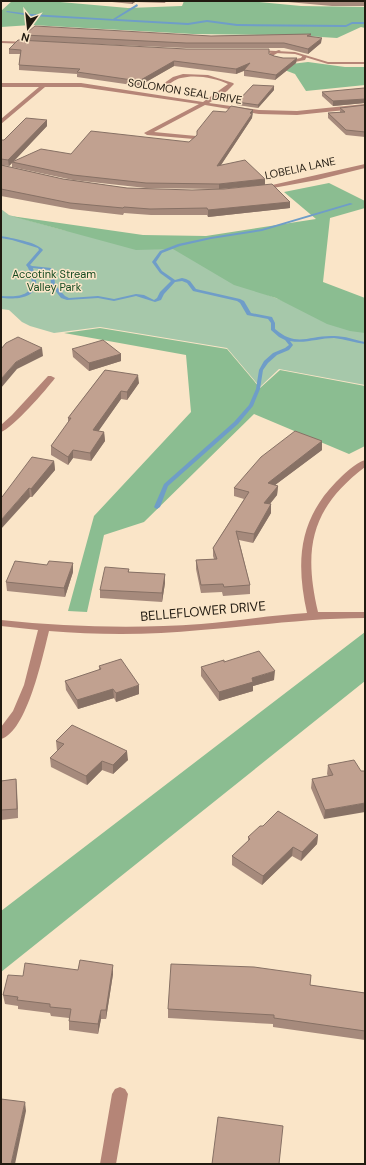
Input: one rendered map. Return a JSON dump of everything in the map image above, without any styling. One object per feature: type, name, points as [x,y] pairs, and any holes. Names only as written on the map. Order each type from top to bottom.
[{"type":"street","points":[[1,42],[39,43]]},
{"type":"street","points":[[279,51],[272,54],[272,58],[293,61],[304,59],[306,56]]},
{"type":"street","points":[[254,52],[279,51],[295,53],[328,63],[365,63]]},
{"type":"street","points":[[163,86],[175,78],[182,76],[215,79],[231,84],[223,92],[203,104],[147,133],[194,137]]},
{"type":"street","points":[[1,122],[45,84]]},
{"type":"street","name":"SOLOMON SEAL DRIVE","points":[[1,85],[81,85],[247,111],[282,113],[365,106]]},
{"type":"street","name":"LOBELIA LANE","points":[[253,189],[292,184],[365,166]]},
{"type":"street","points":[[1,429],[50,378]]},
{"type":"street","points":[[313,615],[305,583],[304,564],[307,538],[314,518],[325,500],[341,482],[365,462]]},
{"type":"street","name":"BELLEFLOWER DRIVE","points":[[1,623],[44,629],[150,630],[202,627],[313,615],[365,615]]},
{"type":"street","points":[[1,735],[13,722],[23,703],[32,679],[44,629]]},
{"type":"street","points":[[108,1164],[120,1094]]},
{"type":"green space","points":[[12,1],[49,1],[128,8],[182,6],[184,1],[248,1],[301,6],[365,7],[365,28],[361,27],[337,38],[290,35],[193,34],[31,25],[1,27],[1,11]]},
{"type":"green space","points":[[308,62],[345,67],[365,67],[365,85],[306,91],[295,74],[274,66]]},
{"type":"green space","points":[[329,183],[365,201],[365,208],[330,218],[323,282],[365,298],[365,333],[350,331],[327,324],[276,298],[234,285],[173,249],[136,250],[11,216],[143,235],[206,236],[316,219],[284,192]]},
{"type":"green space","name":"Accotink Stream Valley Park","points":[[1,209],[9,215],[63,230],[173,248],[260,292],[365,332],[365,385],[279,369],[260,387],[227,348],[100,327],[54,333],[30,326],[22,322],[9,310],[1,309]]},
{"type":"green space","points":[[100,328],[227,349],[260,388],[280,370],[365,386],[365,446],[349,454],[254,414],[144,522],[104,535],[87,612],[68,611],[94,516],[191,412],[186,355],[64,333]]},
{"type":"green space","points":[[365,632],[365,681],[1,972],[1,911]]},
{"type":"building","points":[[35,26],[211,36],[311,34],[307,36],[322,38],[308,49],[284,43],[186,43],[24,35]]},
{"type":"building","points":[[18,40],[186,49],[269,49],[269,54],[274,56],[283,58],[297,58],[276,75],[244,70],[250,63],[236,69],[174,61],[139,81],[77,72],[80,69],[19,65],[21,50],[9,49]]},
{"type":"building","points":[[253,85],[274,86],[258,105],[237,102]]},
{"type":"building","points":[[364,88],[365,99],[333,101],[322,92]]},
{"type":"building","points":[[365,105],[365,132],[346,130],[328,113],[345,112],[340,108]]},
{"type":"building","points":[[231,106],[253,110],[250,113],[252,114],[217,166],[245,160],[265,179],[219,184],[146,183],[73,175],[12,162],[41,149],[71,154],[91,131],[189,142],[197,135],[197,131],[213,111],[226,112]]},
{"type":"building","points":[[26,118],[47,120],[8,160],[1,159],[1,140],[4,140]]},
{"type":"building","points":[[1,165],[63,179],[127,188],[192,190],[224,189],[272,184],[290,202],[208,210],[207,208],[123,208],[70,203],[1,189]]},
{"type":"building","points":[[18,337],[42,348],[16,362],[1,379],[1,349],[6,343]]},
{"type":"building","points":[[103,340],[121,354],[89,363],[72,349]]},
{"type":"building","points":[[105,370],[138,375],[127,392],[121,391],[93,430],[104,432],[90,453],[73,450],[68,457],[51,446],[71,418],[68,418]]},
{"type":"building","points":[[295,431],[322,441],[268,483],[278,486],[264,503],[271,504],[254,534],[236,531],[250,585],[224,587],[223,584],[201,585],[196,560],[217,559],[213,548],[249,492],[234,488],[261,457]]},
{"type":"building","points":[[32,457],[54,461],[31,489],[29,488],[1,520],[1,497]]},
{"type":"building","points":[[15,561],[47,565],[49,561],[73,563],[64,588],[6,582]]},
{"type":"building","points":[[105,567],[129,569],[128,572],[165,574],[162,593],[100,590]]},
{"type":"building","points":[[259,651],[275,671],[252,678],[253,682],[219,692],[201,667],[224,660],[224,662]]},
{"type":"building","points":[[121,659],[139,685],[116,693],[113,689],[77,700],[65,681],[101,669],[99,666]]},
{"type":"building","points":[[72,725],[127,751],[113,765],[102,761],[86,776],[50,758],[64,744],[56,741]]},
{"type":"building","points":[[354,760],[361,771],[365,771],[365,803],[325,810],[312,779],[333,775],[328,765]]},
{"type":"building","points":[[16,779],[17,809],[1,810],[1,781]]},
{"type":"building","points":[[278,811],[318,835],[302,852],[293,847],[263,876],[232,856],[250,839],[248,837],[260,826],[263,826]]},
{"type":"building","points":[[80,960],[113,965],[106,1010],[101,1010],[98,1024],[69,1021],[71,1009],[50,1007],[50,1004],[17,1000],[18,997],[3,995],[8,975],[23,976],[25,963],[78,970]]},
{"type":"building","points":[[171,964],[254,967],[311,975],[310,985],[365,993],[365,1031],[274,1018],[274,1015],[168,1009]]},
{"type":"building","points":[[1,1099],[25,1102],[11,1164],[1,1164]]},
{"type":"building","points":[[218,1117],[283,1126],[279,1164],[212,1164]]},
{"type":"waterway","points":[[113,20],[137,5]]},
{"type":"waterway","points":[[7,12],[31,15],[113,20]]},
{"type":"waterway","points":[[113,20],[188,24],[207,21],[237,25],[346,26],[352,23],[365,23]]},
{"type":"waterway","points":[[174,281],[161,272],[154,262],[161,252],[179,245],[211,238],[262,230],[351,204]]},
{"type":"waterway","points":[[1,237],[39,247],[41,250],[28,265],[31,267]]},
{"type":"waterway","points":[[1,297],[16,297],[26,295],[30,292],[34,283],[31,267]]},
{"type":"waterway","points":[[31,267],[50,269],[52,271],[53,285],[63,297],[69,299],[98,297],[114,300],[136,295],[155,301],[159,299],[162,293],[174,281]]},
{"type":"waterway","points":[[174,281],[185,279],[195,290],[242,302],[249,314],[270,318],[273,323],[273,329],[280,336],[288,339],[302,341],[335,337],[365,343]]},
{"type":"waterway","points":[[157,507],[166,485],[236,423],[251,405],[258,389],[261,370],[266,362],[275,354],[287,349],[291,345],[287,340]]}]
